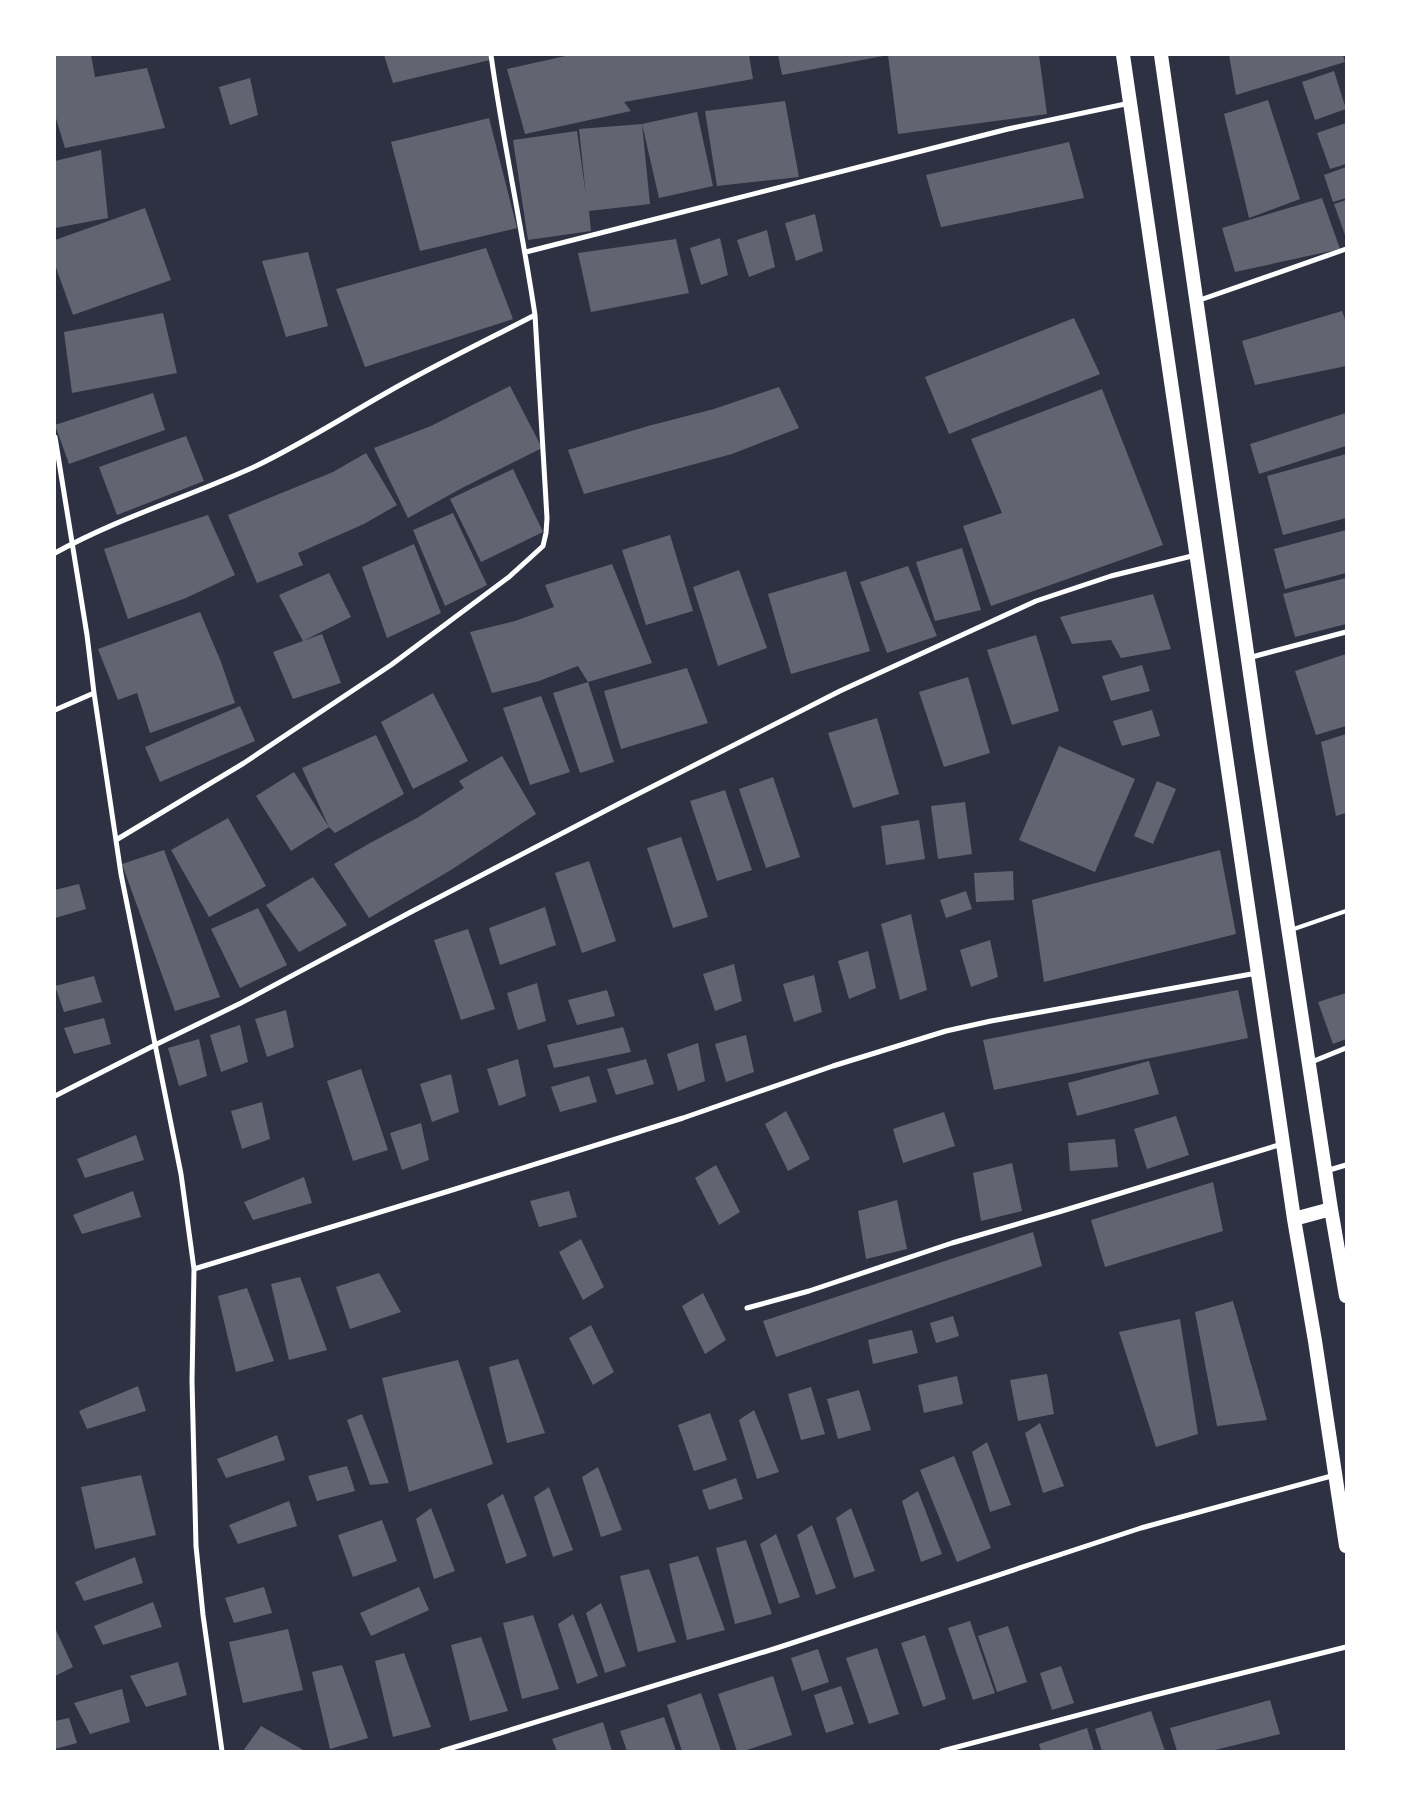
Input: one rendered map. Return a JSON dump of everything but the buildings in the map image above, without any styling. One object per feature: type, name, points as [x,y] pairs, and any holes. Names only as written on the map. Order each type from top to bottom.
[{"type":"highway","points":[[1123,55],[1294,1219],[1315,1341],[1346,1546]]},
{"type":"highway","points":[[1161,55],[1248,658],[1325,1171],[1346,1296]]},
{"type":"highway","points":[[1294,1219],[1331,1209]]},
{"type":"street","points":[[116,840],[244,763],[391,666],[509,577],[542,546],[546,533],[547,518],[535,315],[526,252],[491,55]]},
{"type":"street","points":[[526,252],[1008,130],[1130,103]]},
{"type":"street","points":[[1196,301],[1346,249]]},
{"type":"street","points":[[55,553],[72,543],[253,467],[293,448],[387,392],[535,315]]},
{"type":"street","points":[[55,437],[87,635],[121,874],[181,1174],[194,1268],[192,1381],[196,1546],[203,1615],[222,1751]]},
{"type":"street","points":[[55,1096],[154,1045],[241,1004],[619,803],[840,691],[1036,602],[1111,576],[1197,555]]},
{"type":"street","points":[[1248,658],[1346,632]]},
{"type":"street","points":[[55,710],[94,693]]},
{"type":"street","points":[[194,1268],[645,1130],[833,1066],[946,1031],[991,1021],[1258,973]]},
{"type":"street","points":[[1309,1063],[1346,1048]]},
{"type":"street","points":[[747,1308],[810,1291],[952,1242],[1071,1209],[1283,1144]]},
{"type":"street","points":[[1325,1171],[1346,1165]]},
{"type":"street","points":[[442,1751],[780,1646],[1141,1528],[1336,1475]]},
{"type":"street","points":[[942,1751],[1346,1647]]},
{"type":"lane","points":[[1289,931],[1346,911]]}]
